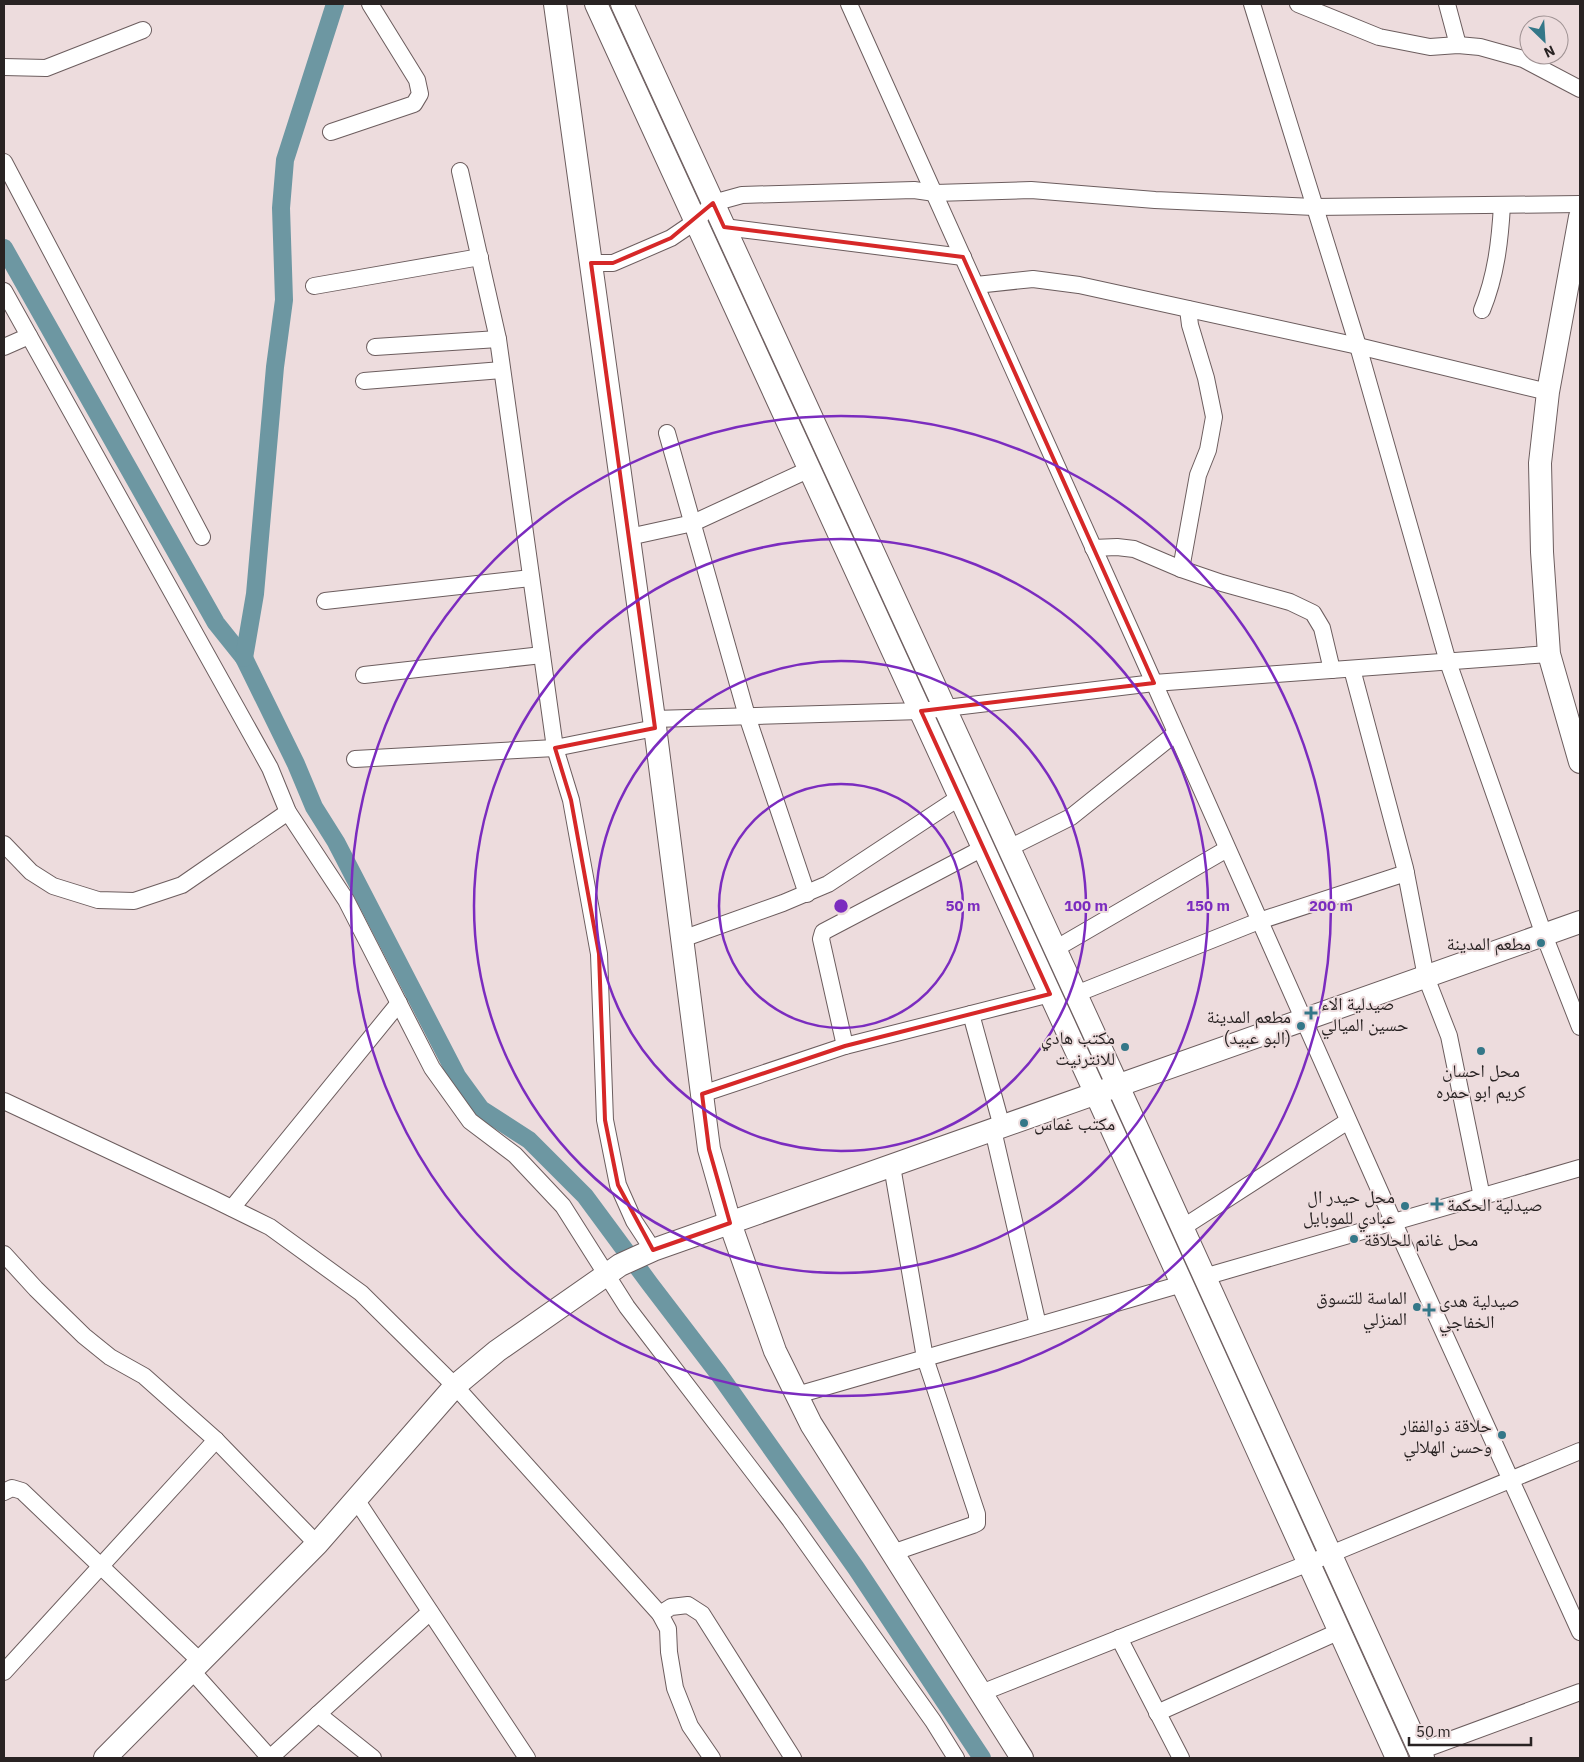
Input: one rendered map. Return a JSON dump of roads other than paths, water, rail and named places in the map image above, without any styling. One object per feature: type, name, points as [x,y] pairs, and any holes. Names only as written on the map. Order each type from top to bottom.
[{"type":"street","points":[[331,132],[414,104],[420,94],[417,80],[370,4]]},
{"type":"street","points":[[555,4],[655,724],[709,1149],[730,1224],[775,1351],[811,1424],[1022,1758]]},
{"type":"street","points":[[596,4],[1096,1094],[1397,1758]]},
{"type":"street","points":[[622,4],[1118,1086],[1421,1755],[1580,1692]]},
{"type":"street","points":[[849,4],[1094,548],[1394,1223],[1580,1632]]},
{"type":"street","points":[[1252,4],[1358,346],[1448,662],[1544,935],[1580,1027]]},
{"type":"street","points":[[1298,4],[1379,36],[1430,47],[1458,45],[1480,47],[1523,58],[1580,89]]},
{"type":"street","points":[[1447,4],[1458,45]]},
{"type":"street","points":[[4,67],[46,68],[144,30]]},
{"type":"street","points":[[4,162],[202,538]]},
{"type":"street","points":[[460,171],[498,340],[555,748],[571,800],[598,954],[605,1120],[618,1185],[634,1221],[653,1250]]},
{"type":"street","points":[[591,263],[613,263],[671,238],[696,221],[713,203],[742,195],[914,190],[935,194],[1031,190],[1155,200],[1314,207],[1580,204]]},
{"type":"street","points":[[1482,310],[1487,299],[1499,249],[1502,205]]},
{"type":"street","points":[[1580,217],[1548,392],[1540,463],[1542,552],[1549,654],[1580,762]]},
{"type":"street","points":[[724,227],[963,257]]},
{"type":"street","points":[[314,286],[480,257]]},
{"type":"street","points":[[976,285],[1034,279],[1079,285],[1358,346],[1548,392]]},
{"type":"street","points":[[4,291],[270,768],[288,812],[346,900],[432,1068],[470,1121],[515,1155],[562,1206],[613,1270],[627,1307],[790,1520],[933,1721],[956,1758]]},
{"type":"street","points":[[1181,569],[1198,475],[1208,450],[1214,417],[1206,378],[1190,324],[1188,309]]},
{"type":"street","points":[[4,347],[29,336]]},
{"type":"street","points":[[375,347],[498,340]]},
{"type":"street","points":[[364,381],[502,370]]},
{"type":"street","points":[[666,433],[747,716],[807,894]]},
{"type":"street","points":[[629,537],[693,523],[810,469]]},
{"type":"street","points":[[1094,548],[1117,547],[1134,549],[1181,569],[1222,583],[1290,602],[1313,613],[1322,628],[1332,670]]},
{"type":"street","points":[[325,601],[532,578]]},
{"type":"street","points":[[355,759],[555,748],[655,724],[747,716],[921,711],[1154,683],[1549,654]]},
{"type":"street","points":[[364,675],[542,655]]},
{"type":"street","points":[[1352,668],[1406,873],[1426,977],[1449,1036],[1482,1197]]},
{"type":"street","points":[[1009,848],[1071,817],[1176,733]]},
{"type":"street","points":[[682,940],[807,894],[828,884],[960,797]]},
{"type":"street","points":[[8,855],[53,886],[98,900],[134,901],[182,885],[288,812]]},
{"type":"street","points":[[845,1046],[821,938],[823,932],[983,848]]},
{"type":"street","points":[[1055,949],[1227,849]]},
{"type":"street","points":[[1076,994],[1259,921],[1406,873]]},
{"type":"street","points":[[105,1758],[317,1544],[357,1501],[455,1386],[497,1351],[613,1270],[653,1250],[1580,922]]},
{"type":"street","points":[[702,1094],[845,1046],[1050,994]]},
{"type":"street","points":[[232,1208],[399,1003]]},
{"type":"street","points":[[971,1014],[1038,1326]]},
{"type":"street","points":[[4,1101],[270,1227],[361,1293],[455,1386],[660,1614],[668,1630],[669,1652],[675,1688],[690,1726],[712,1758]]},
{"type":"street","points":[[1182,1228],[1348,1120]]},
{"type":"street","points":[[892,1166],[925,1358],[977,1514],[977,1522],[972,1525],[892,1553]]},
{"type":"street","points":[[1204,1278],[1580,1168]]},
{"type":"street","points":[[4,1254],[36,1289],[84,1336],[110,1357],[144,1376],[216,1440],[317,1544]]},
{"type":"street","points":[[797,1395],[1182,1284]]},
{"type":"street","points":[[4,1672],[216,1440]]},
{"type":"street","points":[[981,1693],[1309,1564],[1580,1451]]},
{"type":"street","points":[[4,1492],[12,1488],[22,1491],[101,1566],[196,1667],[270,1758],[430,1612]]},
{"type":"street","points":[[357,1501],[527,1758]]},
{"type":"street","points":[[660,1614],[671,1607],[688,1605],[702,1614],[793,1758]]},
{"type":"street","points":[[1157,1713],[1340,1631]]},
{"type":"street","points":[[1119,1638],[1181,1758]]},
{"type":"street","points":[[318,1714],[373,1758]]},
{"type":"waterway","points":[[244,658],[255,594],[275,367],[284,300],[281,208],[285,160],[335,4]]},
{"type":"waterway","points":[[4,248],[216,623],[244,658],[296,764],[314,807],[336,842],[457,1076],[481,1109],[529,1140],[585,1196],[718,1373],[856,1568],[982,1758]]},
{"type":"place","name":"مطعم المدينة","points":[[1541,943]]},
{"type":"place","name":"صيدلية الاء حسين الميالي","points":[[1311,1013]]},
{"type":"place","name":"مطعم المدينة (البو عبيد)","points":[[1301,1026]]},
{"type":"place","name":"مكتب هادي للانترنيت","points":[[1125,1047]]},
{"type":"place","name":"محل احسان كريم ابو حمره","points":[[1481,1051]]},
{"type":"place","name":"مكتب غماس","points":[[1024,1123]]},
{"type":"place","name":"صيدلية الحكمة","points":[[1437,1204]]},
{"type":"place","name":"محل حيدر ال عبادي للموبايل","points":[[1405,1206]]},
{"type":"place","name":"محل غانم للحلاقة","points":[[1354,1239]]},
{"type":"place","name":"الماسة للتسوق المنزلي","points":[[1417,1307]]},
{"type":"place","name":"صيدلية هدى الخفاجي","points":[[1429,1310]]},
{"type":"place","name":"حلاقة ذوالفقار وحسن الهلالي","points":[[1502,1435]]}]
